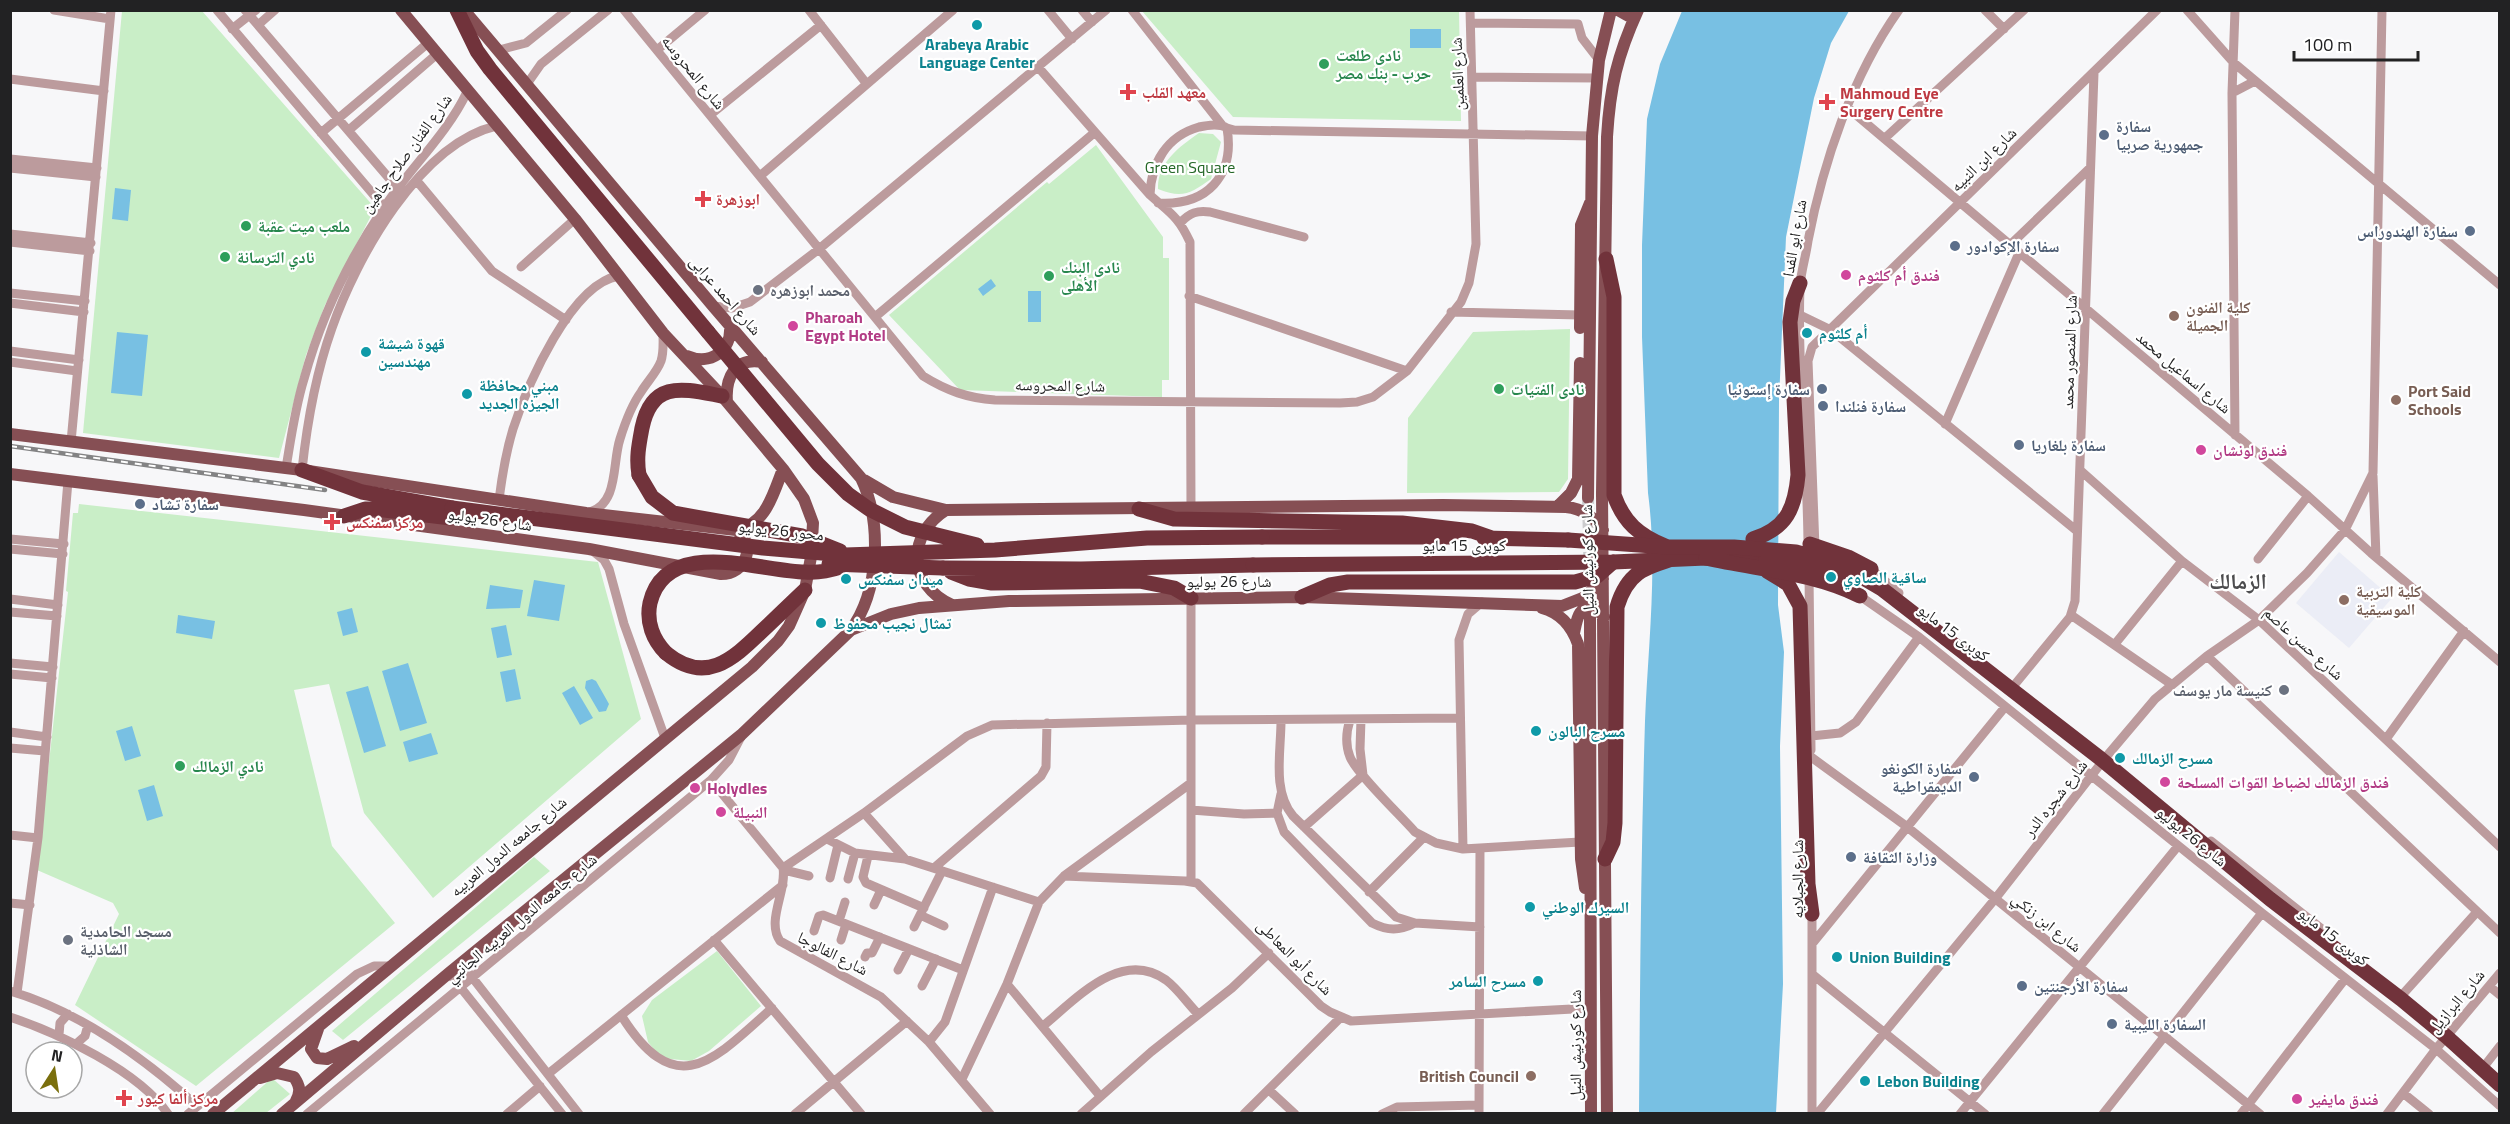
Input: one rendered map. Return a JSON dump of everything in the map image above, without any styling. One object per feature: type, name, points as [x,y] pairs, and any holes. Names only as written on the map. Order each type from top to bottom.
[{"type":"highway","points":[[457,10],[477,51],[490,69],[818,464],[848,494],[869,509],[905,527],[995,550]]},
{"type":"highway","points":[[1605,859],[1614,833],[1610,617],[1628,581],[1639,571],[1672,553],[1634,529],[1619,508],[1613,483],[1614,297],[1606,259]]},
{"type":"highway","points":[[1753,539],[1771,532],[1785,518],[1796,496],[1798,475],[1790,322],[1793,301],[1800,283]]},
{"type":"highway","points":[[725,399],[678,389],[665,392],[655,399],[647,410],[643,422],[637,458],[639,475],[652,497],[673,513],[802,536],[829,545],[846,560],[814,572],[705,562],[681,566],[662,580],[651,602],[650,626],[656,641],[666,653],[679,662],[694,667],[709,668],[724,664],[738,655],[805,590]]},
{"type":"highway","name":"محور 26 يوليو","points":[[302,470],[362,492],[451,513],[747,556],[846,560],[942,568],[1081,569],[1253,565]]},
{"type":"highway","name":"محور 26 يوليو","points":[[344,516],[376,509],[451,513]]},
{"type":"highway","points":[[1139,509],[1174,519],[1402,523],[1472,531],[1492,538]]},
{"type":"highway","name":"محور 26 يوليو","points":[[846,560],[1147,538],[1262,537]]},
{"type":"highway","name":"كوبرى 15 مايو","points":[[1262,537],[1585,540],[1672,553]]},
{"type":"highway","points":[[1705,552],[1721,542],[1753,539],[1810,544],[1848,557],[1871,569]]},
{"type":"highway","name":"كوبرى 15 مايو","points":[[1253,565],[1613,562],[1672,553],[1780,549],[1808,554],[1841,565],[1882,589],[2101,759],[2270,898],[2401,999],[2499,1085]]},
{"type":"highway","points":[[1705,552],[1756,567],[1820,579],[1860,596]]},
{"type":"highway","name":"كوبرى 15 مايو","points":[[1705,552],[1799,563],[1832,572],[1877,595],[2087,759],[2266,906],[2443,1045],[2499,1096]]},
{"type":"highway","points":[[1302,597],[1322,588],[1348,582],[1575,582],[1597,576],[1613,562]]},
{"type":"highway","points":[[1756,567],[1782,579],[1798,598],[1800,606],[1808,884],[1812,914]]},
{"type":"highway","points":[[942,568],[969,579],[992,583],[1125,581],[1153,583],[1174,588],[1191,598]]},
{"type":"main road","points":[[401,10],[575,219],[663,333],[725,399],[783,469],[804,499],[813,523],[811,557],[805,590]]},
{"type":"main road","name":"شارع احمد عرابى","points":[[464,10],[500,50],[712,306],[861,478],[872,508],[874,553],[866,596],[857,622],[850,631]]},
{"type":"main road","name":"شارع كورنيش النيل","points":[[1588,498],[1592,136],[1596,78],[1611,10]]},
{"type":"main road","points":[[1618,10],[1636,15]]},
{"type":"main road","name":"شارع كورنيش النيل","points":[[1610,617],[1603,579],[1609,94],[1621,50],[1636,15]]},
{"type":"main road","points":[[1557,507],[1575,487],[1579,469],[1581,225],[1583,214],[1592,201]]},
{"type":"main road","points":[[683,354],[699,360],[716,356],[728,343],[730,326]]},
{"type":"main road","points":[[725,399],[726,385],[733,371],[746,362],[762,362]]},
{"type":"main road","name":"شارع 26 يوليو","points":[[10,434],[302,470],[586,513],[736,530],[746,541],[747,556],[739,569],[725,574],[589,549],[10,474]]},
{"type":"main road","points":[[736,530],[746,528],[763,515],[783,469]]},
{"type":"main road","points":[[861,478],[893,497],[946,510],[1443,505],[1557,507],[1584,511],[1603,530]]},
{"type":"main road","points":[[946,510],[924,530],[917,560],[928,588],[953,606]]},
{"type":"main road","name":"شارع 26 يوليو","points":[[850,631],[905,610],[1009,601],[1302,597],[1562,606],[1586,597],[1603,579]]},
{"type":"main road","name":"شارع جامعه الدول العربيه","points":[[213,1113],[752,667],[778,641],[789,626],[805,590]]},
{"type":"main road","points":[[1535,606],[1558,615],[1574,633],[1578,644],[1580,842],[1590,927]]},
{"type":"main road","points":[[1574,633],[1579,614],[1583,609],[1596,608],[1610,617]]},
{"type":"main road","name":"شارع كورنيش النيل","points":[[1590,617],[1591,1113]]},
{"type":"main road","points":[[282,1113],[461,963],[741,735],[850,631]]},
{"type":"main road","name":"شارع كورنيش النيل","points":[[1605,859],[1607,1113]]},
{"type":"main road","points":[[320,1026],[311,1049],[313,1054],[322,1060],[371,1038]]},
{"type":"main road","points":[[253,1080],[277,1073],[294,1077],[299,1084],[300,1092],[296,1101]]},
{"type":"street","points":[[54,10],[110,15],[85,302],[70,442]]},
{"type":"street","points":[[217,10],[384,207]]},
{"type":"street","points":[[258,25],[275,10]]},
{"type":"street","points":[[500,50],[526,43],[567,10]]},
{"type":"street","points":[[527,84],[541,64],[608,10]]},
{"type":"street","name":"شارع المحروسه","points":[[624,10],[923,376],[957,394],[995,399],[1190,402],[1357,402],[1373,397],[1407,371],[1461,302],[1474,264],[1476,243],[1474,136]]},
{"type":"street","points":[[657,50],[705,10]]},
{"type":"street","points":[[809,10],[866,83]]},
{"type":"street","points":[[760,176],[953,10]]},
{"type":"street","points":[[1048,10],[1072,39]]},
{"type":"street","points":[[1082,10],[1092,22]]},
{"type":"street","points":[[712,306],[732,308],[750,302],[819,249],[1106,10]]},
{"type":"street","points":[[1132,10],[1225,126],[1230,145],[1227,162],[1220,178],[1208,191],[1184,202],[1158,203]]},
{"type":"street","name":"شارع العلمين","points":[[1470,10],[1474,136]]},
{"type":"street","name":"شارع ابو الفدا","points":[[1811,490],[1800,369],[1800,283],[1822,174],[1848,108],[1883,34],[1899,10]]},
{"type":"street","points":[[1985,10],[2004,28]]},
{"type":"street","points":[[1885,138],[2024,10]]},
{"type":"street","name":"شارع ابن النبيه","points":[[1831,330],[2157,10]]},
{"type":"street","points":[[2187,10],[2234,63],[2499,285]]},
{"type":"street","points":[[2235,10],[2232,93],[2235,435]]},
{"type":"street","points":[[2374,555],[2377,182],[2382,10]]},
{"type":"street","points":[[232,29],[250,12],[258,25],[405,195]]},
{"type":"street","points":[[1471,23],[1578,24],[1589,50],[1599,60]]},
{"type":"street","points":[[710,115],[820,25]]},
{"type":"street","points":[[321,134],[428,43]]},
{"type":"street","points":[[349,130],[437,54]]},
{"type":"street","points":[[1038,67],[1149,195],[1181,222],[1190,242],[1191,508]]},
{"type":"street","name":"شارع المنصور محمد","points":[[2071,615],[2075,601],[2094,73]]},
{"type":"street","points":[[1472,77],[1596,78]]},
{"type":"street","points":[[10,79],[104,91]]},
{"type":"street","points":[[2232,93],[2255,81]]},
{"type":"street","name":"شارع الفنان صلاح جاهين","points":[[286,468],[303,380],[348,266],[397,188],[447,127],[468,92]]},
{"type":"street","name":"شارع اسماعيل محمد","points":[[1848,108],[2308,496],[2499,662]]},
{"type":"street","points":[[1149,195],[1150,179],[1156,163],[1170,144],[1190,130],[1206,125],[1225,126],[1234,130],[1474,136],[1592,136]]},
{"type":"street","name":"شارع الفنان صلاح جاهين","points":[[302,470],[316,383],[332,328],[375,239],[405,195],[434,163],[462,140],[496,126]]},
{"type":"street","points":[[876,317],[1094,133]]},
{"type":"street","points":[[10,159],[97,172]]},
{"type":"street","points":[[10,168],[97,172]]},
{"type":"street","points":[[2010,245],[2090,168]]},
{"type":"street","points":[[417,181],[492,271],[566,320]]},
{"type":"street","points":[[1181,222],[1189,214],[1199,211],[1210,212],[1304,237]]},
{"type":"street","points":[[521,267],[575,219]]},
{"type":"street","points":[[10,234],[90,247]]},
{"type":"street","points":[[10,242],[90,247]]},
{"type":"street","points":[[1946,424],[2019,253]]},
{"type":"street","points":[[348,266],[358,272]]},
{"type":"street","points":[[499,500],[505,460],[519,412],[542,362],[566,320],[591,288],[608,278],[619,276]]},
{"type":"street","points":[[10,293],[85,302]]},
{"type":"street","points":[[1189,296],[1407,371]]},
{"type":"street","points":[[10,303],[84,312]]},
{"type":"street","points":[[1452,312],[1581,315]]},
{"type":"street","points":[[1800,315],[1831,330],[2077,531]]},
{"type":"street","points":[[1811,490],[1808,361],[1812,347],[1831,330]]},
{"type":"street","points":[[586,513],[602,507],[609,498],[617,448],[624,425],[639,393],[658,367],[663,354],[663,333]]},
{"type":"street","points":[[314,348],[325,352]]},
{"type":"street","points":[[10,351],[79,360]]},
{"type":"street","points":[[10,362],[78,371]]},
{"type":"street","points":[[303,380],[316,383]]},
{"type":"street","name":"شارع حسن عاصم","points":[[2079,470],[2182,561],[2259,620],[2499,847]]},
{"type":"street","name":"شارع شجره الدر","points":[[1817,1113],[1995,899],[2106,757],[2170,684],[2259,620],[2307,573],[2345,530],[2373,473]]},
{"type":"street","points":[[68,481],[38,838],[30,905],[14,992],[68,1014],[88,1025],[157,1071],[197,1106]]},
{"type":"street","name":"شارع الجبلايه","points":[[1811,490],[1809,624],[1811,644],[1812,1113]]},
{"type":"street","points":[[2258,559],[2308,496]]},
{"type":"street","points":[[10,539],[63,549]]},
{"type":"street","points":[[10,549],[63,549]]},
{"type":"street","points":[[589,549],[600,556],[609,569],[624,624],[665,738]]},
{"type":"street","points":[[2115,644],[2182,561]]},
{"type":"street","name":"شارع 26 يوليو","points":[[1871,569],[2403,994],[2499,1076]]},
{"type":"street","name":"شارع 26 يوليو","points":[[1860,596],[1919,637],[2345,979],[2436,1048],[2499,1108]]},
{"type":"street","points":[[1064,876],[1191,881],[1191,598]]},
{"type":"street","points":[[10,600],[58,605]]},
{"type":"street","points":[[1463,849],[1461,631],[1468,615],[1482,602]]},
{"type":"street","points":[[10,612],[57,616]]},
{"type":"street","points":[[2016,683],[2071,615],[2170,684]]},
{"type":"street","points":[[2386,739],[2464,631]]},
{"type":"street","points":[[1811,736],[1840,733],[1856,722],[1919,637]]},
{"type":"street","points":[[2207,656],[2499,933]]},
{"type":"street","points":[[10,663],[53,667]]},
{"type":"street","points":[[10,674],[52,678]]},
{"type":"street","points":[[1812,944],[2005,707]]},
{"type":"street","points":[[784,869],[979,729],[999,724],[1460,718]]},
{"type":"street","points":[[1361,719],[1360,748],[1364,775]]},
{"type":"street","points":[[1350,720],[1347,729],[1348,749],[1355,768],[1416,832],[1424,837],[1449,847],[1463,849],[1580,842]]},
{"type":"street","points":[[1281,721],[1281,794],[1277,813],[1284,832],[1372,923],[1394,930],[1415,923]]},
{"type":"street","points":[[914,927],[938,870],[1041,776],[1046,766],[1047,723]]},
{"type":"street","points":[[10,732],[47,737]]},
{"type":"street","name":"شارع جامعه الدول العربيه الجانبي","points":[[307,1113],[711,780],[729,759],[741,735]]},
{"type":"street","points":[[10,748],[45,751]]},
{"type":"street","name":"شارع ابن زنكي","points":[[1811,757],[1906,826],[2163,1037],[2260,1113]]},
{"type":"street","points":[[1304,826],[1364,775]]},
{"type":"street","points":[[711,780],[784,869],[809,876]]},
{"type":"street","points":[[962,1079],[1006,984],[1039,902],[1064,876],[1191,783]]},
{"type":"street","points":[[1281,794],[1288,809],[1396,917],[1415,923],[1480,927]]},
{"type":"street","points":[[1191,810],[1244,814],[1277,813]]},
{"type":"street","points":[[864,813],[905,859]]},
{"type":"street","points":[[10,835],[38,838]]},
{"type":"street","points":[[1369,892],[1424,837]]},
{"type":"street","points":[[827,840],[855,853],[905,859],[1039,902]]},
{"type":"street","points":[[830,878],[838,845]]},
{"type":"street","points":[[1960,1113],[2178,846]]},
{"type":"street","points":[[1382,1113],[1397,1107],[1479,1109],[1480,848]]},
{"type":"street","points":[[848,879],[855,853]]},
{"type":"street","points":[[868,856],[864,880],[868,885],[922,911],[944,926]]},
{"type":"street","name":"شارع الفالوجا","points":[[784,869],[775,931],[780,941],[874,992],[929,1042],[990,1113]]},
{"type":"street","name":"شارع أبو المعاطى","points":[[1191,881],[1202,886],[1321,1006],[1340,1018]]},
{"type":"street","points":[[548,1074],[783,885]]},
{"type":"street","points":[[929,1042],[945,1022],[993,887]]},
{"type":"street","points":[[874,905],[880,890]]},
{"type":"street","points":[[841,940],[845,902]]},
{"type":"street","points":[[10,903],[30,905]]},
{"type":"street","points":[[2103,1113],[2262,913]]},
{"type":"street","points":[[2403,994],[2476,913]]},
{"type":"street","points":[[814,931],[820,915],[963,970]]},
{"type":"street","points":[[500,932],[510,946]]},
{"type":"street","points":[[865,957],[867,953],[872,953],[880,937]]},
{"type":"street","points":[[714,940],[861,1113]]},
{"type":"street","points":[[898,970],[909,949]]},
{"type":"street","points":[[1081,1113],[1232,988],[1269,953]]},
{"type":"street","points":[[922,986],[936,959]]},
{"type":"street","points":[[461,963],[579,1113]]},
{"type":"street","points":[[188,1113],[357,974],[374,966],[390,966]]},
{"type":"street","points":[[1043,1026],[1100,979],[1116,972],[1151,973],[1167,981],[1198,1014]]},
{"type":"street","points":[[449,973],[562,1113]]},
{"type":"street","name":"شارع البرازيل","points":[[2387,1113],[2436,1048],[2499,973]]},
{"type":"street","points":[[1812,974],[1985,1113]]},
{"type":"street","points":[[2241,1113],[2345,979]]},
{"type":"street","points":[[1006,984],[1100,1096]]},
{"type":"street","points":[[2489,986],[2499,995]]},
{"type":"street","points":[[621,1015],[640,1042],[658,1058],[679,1067],[695,1066],[710,1061],[772,1008]]},
{"type":"street","points":[[1245,1113],[1340,1018],[1363,1021],[1591,1008]]},
{"type":"street","points":[[59,1035],[60,1023],[68,1014]]},
{"type":"street","points":[[10,1017],[68,1040]]},
{"type":"street","points":[[795,1113],[907,1021]]},
{"type":"street","points":[[80,1040],[85,1036],[88,1025]]},
{"type":"street","points":[[2486,1064],[2499,1046]]},
{"type":"street","points":[[84,1049],[125,1075],[168,1113]]},
{"type":"street","points":[[507,1113],[540,1086]]},
{"type":"street","points":[[1269,1090],[1295,1113]]},
{"type":"street","points":[[2403,1093],[2429,1113]]},
{"type":"street","points":[[2496,1113],[2499,1108]]},
{"type":"shaded area","name":"كلية التربية الموسيقية","points":[[2339,552],[2392,598],[2349,648],[2296,603]]},
{"type":"green space","name":"نادي الترسانة","points":[[122,11],[202,11],[375,208],[325,305],[306,355],[279,458],[83,433]]},
{"type":"green space","name":"نادى طلعت حرب - بنك مصر","points":[[1142,11],[1459,11],[1461,121],[1233,117]]},
{"type":"green space","name":"Green Square","points":[[1199,133],[1213,134],[1221,142],[1211,179],[1186,193],[1174,194],[1158,189],[1161,171],[1165,164],[1177,150]]},
{"type":"green space","name":"نادى البنك الأهلى","points":[[1096,145],[1163,237],[1163,258],[1169,258],[1169,380],[1162,380],[1162,397],[960,390],[889,315],[1047,182],[1049,184]]},
{"type":"green space","name":"نادى الفتيات","points":[[1570,329],[1568,479],[1559,492],[1407,493],[1408,418],[1473,332]]},
{"type":"green space","name":"نادي الزمالك","points":[[79,504],[598,562],[641,719],[433,898],[364,813],[329,684],[294,690],[332,846],[395,923],[196,1086],[75,1005],[119,914],[113,903],[37,870],[68,592],[66,591],[73,513],[78,513]]},
{"type":"green space","points":[[534,857],[550,871],[343,1040],[332,1031]]},
{"type":"green space","points":[[717,951],[761,1006],[709,1051],[691,1061],[661,1058],[648,1042],[642,1016],[652,1000]]},
{"type":"green space","points":[[272,1078],[290,1094],[266,1113],[231,1114]]},
{"type":"water","points":[[1682,11],[1849,11],[1831,43],[1814,98],[1786,237],[1779,401],[1778,605],[1784,652],[1780,746],[1783,984],[1776,1113],[1639,1114],[1645,721],[1652,578],[1642,337],[1642,245],[1647,119],[1660,64]]},
{"type":"water","points":[[1410,29],[1441,29],[1441,48],[1410,48]]},
{"type":"water","points":[[115,188],[131,190],[128,221],[112,219]]},
{"type":"water","points":[[991,279],[996,286],[983,296],[978,289]]},
{"type":"water","points":[[1028,291],[1041,291],[1041,322],[1028,322]]},
{"type":"water","points":[[117,332],[148,335],[142,396],[111,393]]},
{"type":"water","points":[[534,580],[565,585],[559,621],[527,616]]},
{"type":"water","points":[[490,585],[523,590],[520,608],[486,609]]},
{"type":"water","points":[[352,608],[358,632],[343,636],[337,612]]},
{"type":"water","points":[[178,615],[215,621],[212,639],[176,633]]},
{"type":"water","points":[[506,625],[512,655],[497,658],[491,628]]},
{"type":"water","points":[[408,663],[427,723],[400,731],[382,671]]},
{"type":"water","points":[[515,669],[521,699],[506,702],[500,672]]},
{"type":"water","points":[[592,679],[596,681],[609,704],[606,711],[599,712],[585,688],[586,681]]},
{"type":"water","points":[[368,686],[386,746],[364,753],[346,692]]},
{"type":"water","points":[[574,686],[593,718],[580,725],[562,693]]},
{"type":"water","points":[[132,726],[141,756],[125,761],[116,731]]},
{"type":"water","points":[[431,733],[438,754],[409,762],[403,742]]},
{"type":"water","points":[[154,785],[163,816],[147,821],[138,790]]},
{"type":"tunnel","points":[[1588,498],[1590,587]]},
{"type":"railway","points":[[10,446],[325,490]]},
{"type":"place","name":"Arabeya Arabic Language Center","points":[[977,25]]},
{"type":"place","name":"نادى طلعت حرب - بنك مصر","points":[[1324,64]]},
{"type":"place","name":"معهد القلب","points":[[1128,92]]},
{"type":"place","name":"Mahmoud Eye Surgery Centre","points":[[1827,102]]},
{"type":"place","name":"سفارة جمهورية صربيا","points":[[2104,135]]},
{"type":"place","name":"ابوزهرة","points":[[703,199]]},
{"type":"place","name":"ملعب ميت عقبة","points":[[246,226]]},
{"type":"place","name":"سفارة الهندوراس","points":[[2470,231]]},
{"type":"place","name":"سفارة الإكوادور","points":[[1955,246]]},
{"type":"place","name":"نادي الترسانة","points":[[225,257]]},
{"type":"place","name":"فندق أم كلثوم","points":[[1846,275]]},
{"type":"place","name":"نادى البنك الأهلى","points":[[1049,276]]},
{"type":"place","name":"محمد ابوزهره","points":[[758,290]]},
{"type":"place","name":"كلية الفنون الجميلة","points":[[2174,316]]},
{"type":"place","name":"Pharoah Egypt Hotel","points":[[793,326]]},
{"type":"place","name":"أم كلثوم","points":[[1807,333]]},
{"type":"place","name":"قهوة شيشة مهندسين","points":[[366,352]]},
{"type":"place","name":"نادى الفتيات","points":[[1499,389]]},
{"type":"place","name":"سفارة إستونيا","points":[[1822,389]]},
{"type":"place","name":"مبني محافظة الجيزه الجديد","points":[[467,394]]},
{"type":"place","name":"Port Said Schools","points":[[2396,400]]},
{"type":"place","name":"سفارة فنلندا","points":[[1823,406]]},
{"type":"place","name":"سفارة بلغاريا","points":[[2019,445]]},
{"type":"place","name":"فندق لونشان","points":[[2201,450]]},
{"type":"place","name":"سفارة تشاد","points":[[140,504]]},
{"type":"place","name":"مركز سفنكس","points":[[332,522]]},
{"type":"place","name":"ساقية الصاوي","points":[[1831,577]]},
{"type":"place","name":"ميدان سفنكس","points":[[846,579]]},
{"type":"place","name":"كلية التربية الموسيقية","points":[[2344,600]]},
{"type":"place","name":"تمثال نجيب محفوظ","points":[[821,623]]},
{"type":"place","name":"كنيسة مار يوسف","points":[[2284,690]]},
{"type":"place","name":"مسرح البالون","points":[[1536,731]]},
{"type":"place","name":"مسرح الزمالك","points":[[2120,758]]},
{"type":"place","name":"نادي الزمالك","points":[[180,766]]},
{"type":"place","name":"سفارة الكونغو الديمقراطية","points":[[1974,777]]},
{"type":"place","name":"فندق الزمالك لضباط القوات المسلحة","points":[[2165,782]]},
{"type":"place","name":"HolydIes","points":[[695,788]]},
{"type":"place","name":"النبيلة","points":[[721,812]]},
{"type":"place","name":"وزارة الثقافة","points":[[1851,857]]},
{"type":"place","name":"السيرك الوطني","points":[[1530,907]]},
{"type":"place","name":"مسجد الحامدية الشاذلية","points":[[68,940]]},
{"type":"place","name":"Union Building","points":[[1837,957]]},
{"type":"place","name":"مسرح السامر","points":[[1538,981]]},
{"type":"place","name":"سفارة الأرجنتين","points":[[2022,986]]},
{"type":"place","name":"السفارة الليبية","points":[[2112,1024]]},
{"type":"place","name":"British Council","points":[[1531,1076]]},
{"type":"place","name":"Lebon Building","points":[[1865,1081]]},
{"type":"place","name":"مركز ألفا كيور","points":[[124,1098]]},
{"type":"place","name":"فندق مايفير","points":[[2297,1099]]},
{"type":"district","name":"الزمالك","points":[[2238,581]]}]
